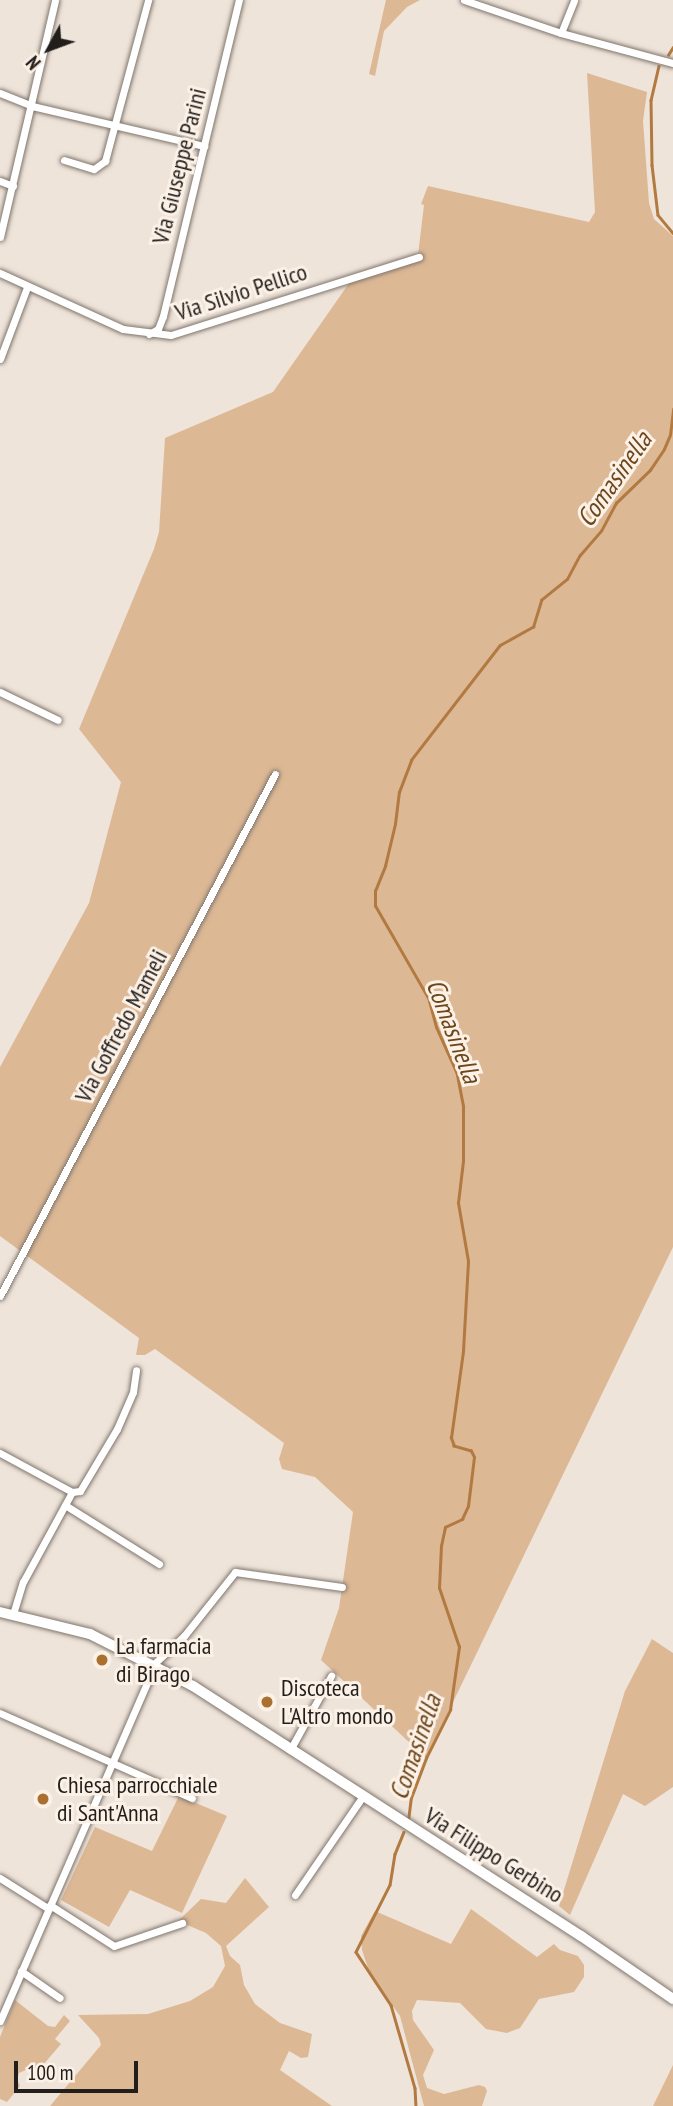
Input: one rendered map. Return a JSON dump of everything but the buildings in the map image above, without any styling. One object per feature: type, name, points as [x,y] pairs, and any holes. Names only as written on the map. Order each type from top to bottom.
[{"type":"street","points":[[0,237],[55,0]]},
{"type":"street","points":[[64,160],[90,168],[101,167],[148,0]]},
{"type":"street","name":"Via Giuseppe Parini","points":[[147,334],[161,324],[239,0]]},
{"type":"street","points":[[464,0],[561,33],[673,63]]},
{"type":"street","points":[[561,33],[574,0]]},
{"type":"street","points":[[0,93],[32,106],[204,146]]},
{"type":"street","points":[[0,181],[13,187]]},
{"type":"street","name":"Via Silvio Pellico","points":[[0,273],[123,329],[171,335],[265,303],[419,257]]},
{"type":"street","points":[[0,359],[27,287]]},
{"type":"street","points":[[0,692],[58,720]]},
{"type":"street","name":"Via Goffredo Mameli","points":[[0,1296],[275,774]]},
{"type":"street","points":[[0,1453],[72,1492],[80,1491],[117,1429],[133,1392],[136,1370]]},
{"type":"street","points":[[13,1614],[23,1582],[72,1492]]},
{"type":"street","points":[[65,1505],[159,1564]]},
{"type":"street","points":[[0,2021],[154,1664],[184,1636],[235,1572],[342,1587]]},
{"type":"street","name":"Via Filippo Gerbino","points":[[0,1612],[90,1634],[154,1664],[581,1936],[673,1999]]},
{"type":"street","points":[[290,1750],[331,1675]]},
{"type":"street","points":[[0,1713],[192,1798]]},
{"type":"street","points":[[295,1895],[363,1796]]},
{"type":"street","points":[[0,1878],[114,1946],[182,1923]]},
{"type":"street","points":[[22,1971],[60,1998]]},
{"type":"shaded area","points":[[386,0],[420,0],[407,7],[384,31],[375,76],[369,74]]},
{"type":"shaded area","points":[[587,73],[647,92],[643,121],[649,203],[654,219],[673,236],[673,1247],[426,1758],[321,1660],[339,1608],[353,1512],[315,1477],[282,1469],[279,1459],[284,1443],[155,1349],[145,1355],[136,1355],[139,1338],[0,1236],[0,1067],[89,903],[121,782],[79,729],[154,549],[159,532],[165,438],[273,392],[352,279],[418,255],[424,205],[421,204],[428,186],[589,222],[595,212]]},
{"type":"shaded area","points":[[652,1639],[673,1653],[673,1787],[645,1806],[623,1794],[570,1915],[559,1906],[625,1691]]},
{"type":"shaded area","points":[[179,1796],[227,1816],[182,1913],[130,1890],[109,1927],[61,1900],[95,1827],[152,1851]]},
{"type":"shaded area","points":[[245,1878],[269,1907],[226,1946],[230,1956],[240,1965],[244,1985],[255,2004],[280,2023],[312,2034],[308,2057],[301,2058],[289,2051],[280,2070],[332,2106],[50,2106],[101,2045],[99,2038],[78,2015],[148,2014],[190,2001],[213,1987],[225,1966],[221,1946],[206,1933],[178,1921],[201,1899],[226,1903]]},
{"type":"shaded area","points":[[471,1909],[537,1957],[554,1944],[560,1950],[578,1956],[584,1965],[584,1977],[574,1992],[539,1999],[520,2028],[507,2033],[486,2029],[460,2003],[417,2000],[412,2011],[413,2020],[434,2050],[423,2075],[427,2088],[444,2094],[479,2085],[487,2091],[482,2106],[424,2106],[400,2016],[370,1974],[362,1950],[361,1936],[375,1911],[451,1944]]},
{"type":"shaded area","points":[[15,2000],[48,2026],[55,2027],[64,2015],[70,2021],[55,2039],[61,2044],[37,2072],[28,2069],[19,2073],[17,2079],[20,2086],[7,2102],[0,2099],[0,2037]]},
{"type":"shaded area","points":[[673,2065],[673,2106],[653,2106]]},
{"type":"waterway","name":"Comasinella","points":[[668,55],[673,47]]},
{"type":"waterway","name":"Comasinella","points":[[659,66],[651,100],[652,165],[658,215],[673,233]]},
{"type":"waterway","name":"Comasinella","points":[[408,1821],[411,1798],[426,1758],[450,1710],[459,1647],[439,1588],[441,1546],[445,1527],[462,1519],[468,1506],[474,1457],[471,1451],[454,1446],[451,1438],[463,1351],[468,1261],[458,1203],[463,1161],[463,1106],[457,1074],[436,1027],[428,998],[375,906],[375,891],[385,866],[399,792],[411,760],[500,645],[533,627],[541,600],[567,579],[580,555],[601,531],[616,503],[650,470],[664,449],[670,435],[673,409]]},
{"type":"waterway","points":[[404,1832],[395,1854],[390,1885],[356,1952],[391,2005],[415,2088],[416,2106]]},
{"type":"place","name":"La farmacia di Birago","points":[[102,1660]]},
{"type":"place","name":"Discoteca L'Altro mondo","points":[[267,1702]]},
{"type":"place","name":"Chiesa parrocchiale di Sant'Anna","points":[[43,1799]]}]
